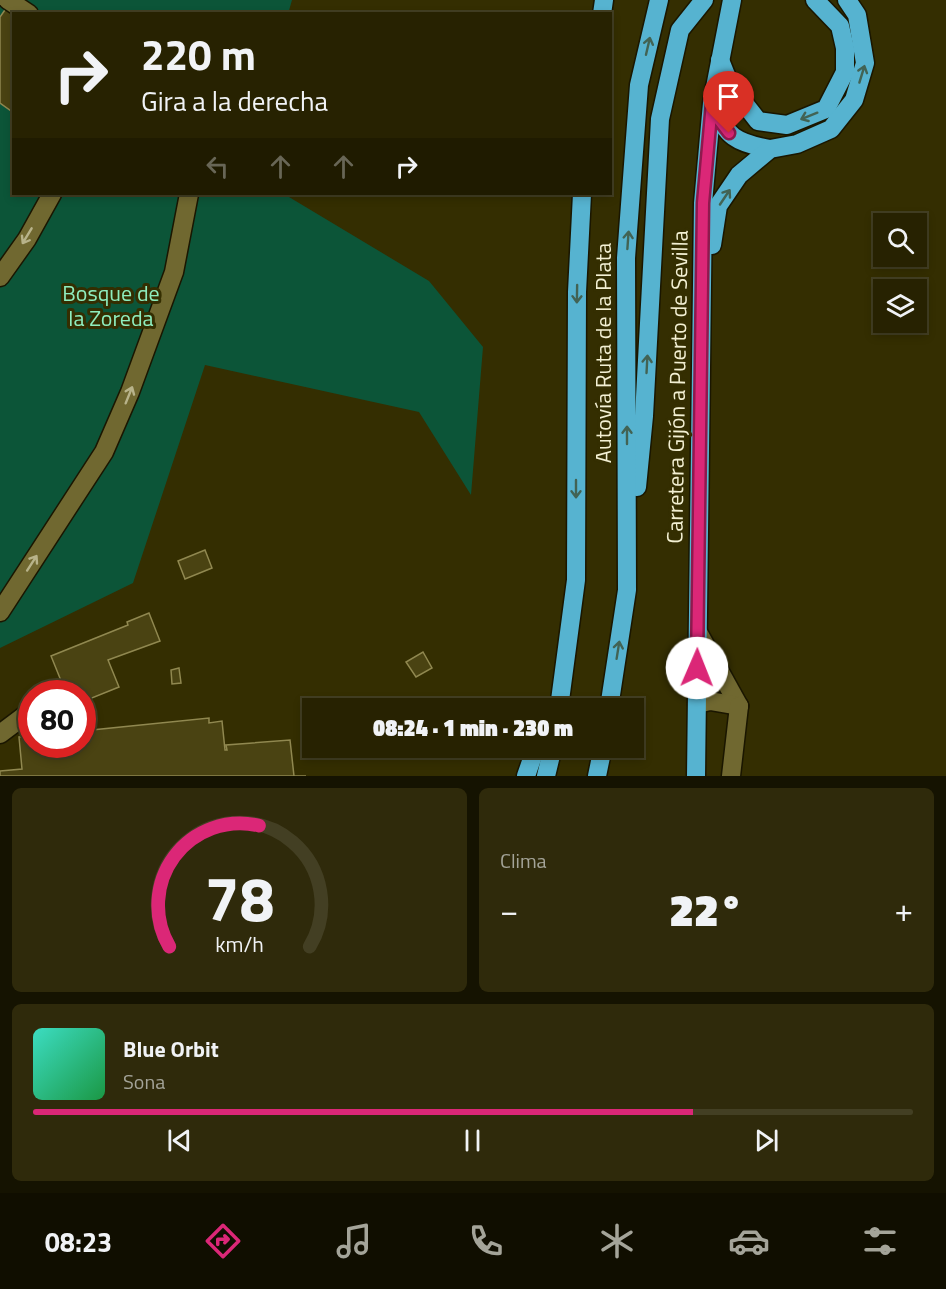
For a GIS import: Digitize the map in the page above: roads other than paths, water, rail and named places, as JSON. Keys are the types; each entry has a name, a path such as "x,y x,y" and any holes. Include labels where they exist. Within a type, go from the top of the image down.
{"highway":[{"name":"Autovía Ruta de la Plata","path":"611,698 627,590 626,258 639,85 658,0"},
{"path":"627,590 644,416 660,119 680,30 704,0"},
{"name":"Carretera Gijón a Puerto de Sevilla","path":"696,776 703,203 712,103 732,0"},
{"path":"707,158 729,133 758,121 787,125 826,110 845,72 845,48 840,26 816,0"},
{"path":"712,103 719,120 729,133 746,144 770,149 797,144 831,129 854,100 865,63 857,15 847,0"},
{"path":"720,60 730,85 758,121"},
{"path":"703,315 718,206 739,175 770,149"},
{"name":"Autovía Ruta de la Plata","path":"560,698 576,580 577,292 582,195"},
{"path":"548,698 576,580"},
{"path":"526,776 532,758"},
{"path":"546,776 550,758"},
{"path":"597,776 601,758"}],"street":[{"path":"8,0 25,12"},
{"path":"0,277 27,238 51,195"},
{"path":"0,612 104,452 130,392 174,272 189,195"},
{"path":"698,632 739,706 731,776"},
{"path":"697,704 710,701 739,706"},
{"path":"0,734 18,720"}],"park label":[{"name":"Bosque de la Zoreda","path":"111,306"}]}
